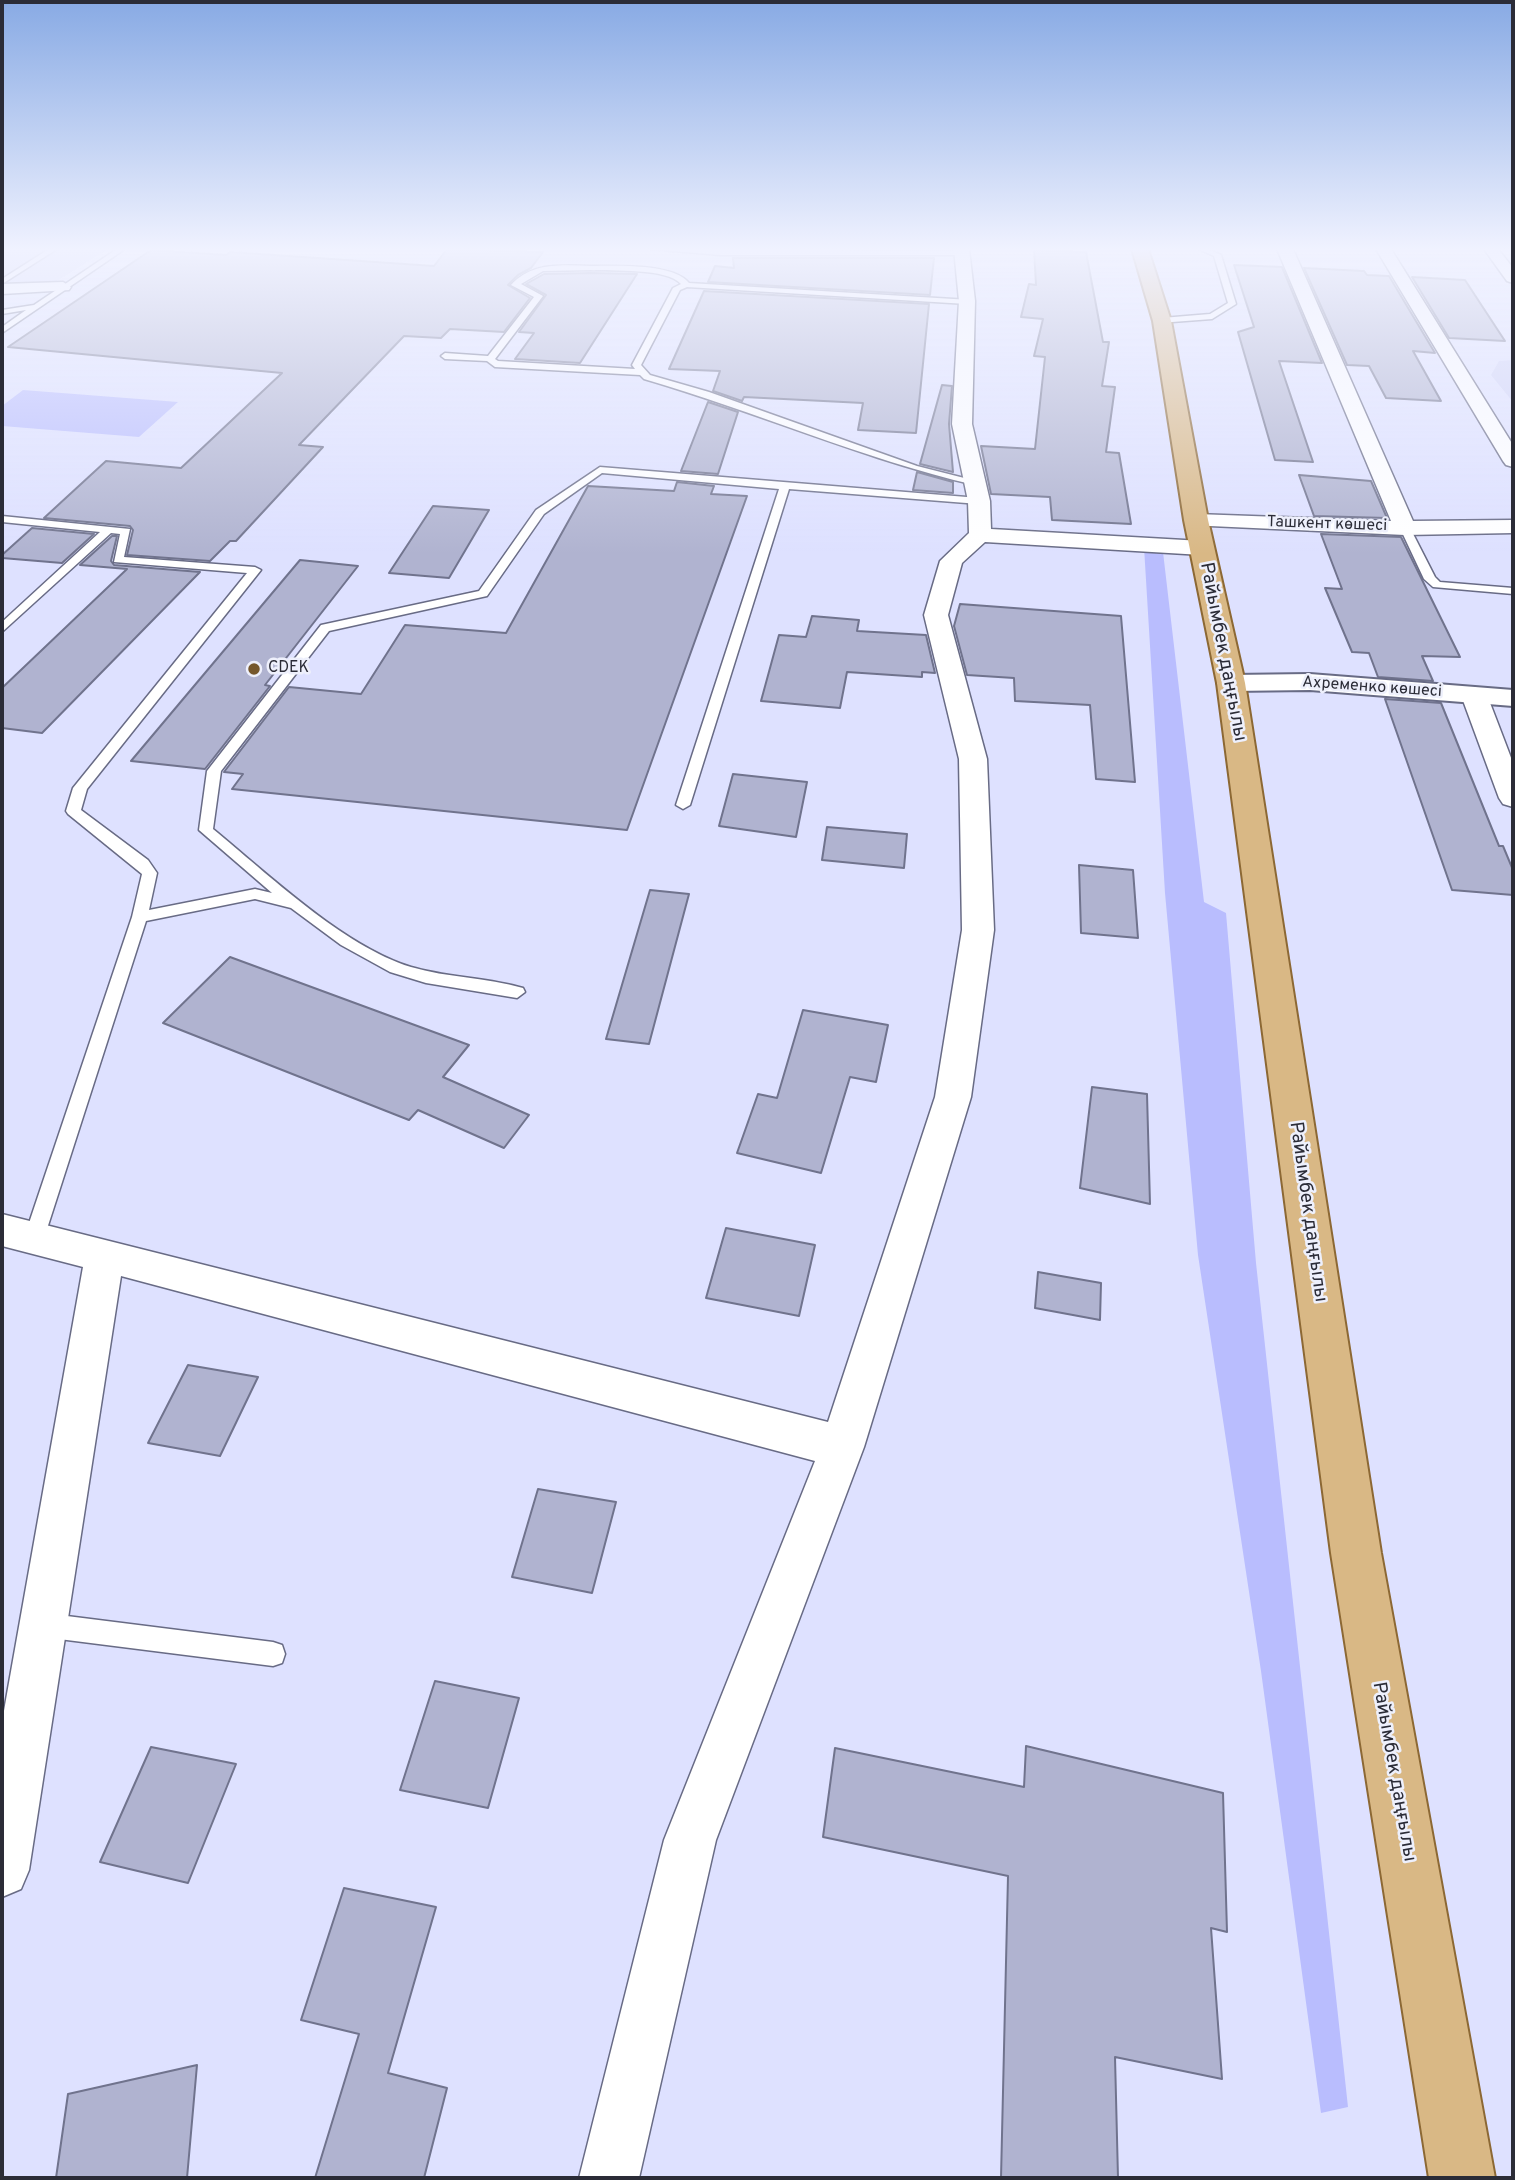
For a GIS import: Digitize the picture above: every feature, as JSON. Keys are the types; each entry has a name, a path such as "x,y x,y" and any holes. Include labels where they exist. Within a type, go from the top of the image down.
{"main road":[{"name":"Райымбек даңғылы","path":"1167,351 1196,520 1231,684 1356,1553 1462,2178"}],"street":[{"path":"609,2178 690,1840 842,1447 953,1097 978,930 973,759 936,615 951,561 978,506 962,424 965,351"},
{"name":"Ташкент көшесі","path":"1196,520 1405,528 1329,351"},
{"path":"1446,351 1513,461"},
{"path":"978,506 1202,548"},
{"path":"1405,528 1513,527"},
{"name":"Ахременко көшесі","path":"1231,684 1310,682 1513,698"},
{"path":"1474,695 1513,798"},
{"path":"18,1234 842,1447"},
{"path":"2,1870 17,1690 43,1625 105,1255"}],"lane":[{"path":"490,359 496,351"},
{"path":"644,351 636,365 647,377 706,394 914,468 978,506"},
{"path":"445,356 490,359 495,364 528,367 642,372"},
{"path":"517,992 455,983 397,968 355,944 299,905 206,830 215,771 325,628 483,594 540,512 600,470 978,506"},
{"path":"683,805 785,486"},
{"path":"2,519 126,531 118,560 255,570 80,788 73,811 143,864 150,873 140,917 18,1234"},
{"path":"1405,528 1430,579 1437,585 1513,591"},
{"path":"2,628 109,529"},
{"path":"140,917 255,894 299,905"},
{"path":"43,1625 273,1654"}],"shaded area":[{"path":"1513,360 1513,402 1491,375 1499,361"},
{"path":"23,390 178,402 139,437 2,426 2,406"},
{"path":"1144,547 1163,552 1204,902 1226,913 1256,1263 1348,2107 1321,2113 1261,1671 1198,1255 1165,893"}],"building":[{"path":"47,351 390,351 299,445 323,447 236,541 230,541 210,561 127,555 133,530 130,526 44,518 106,461 181,468 282,373"},
{"path":"521,351 588,351 580,363 515,359"},
{"path":"677,351 924,351 916,433 858,430 863,403 744,397 742,401 713,391 720,371 669,369"},
{"path":"1035,351 1108,351 1102,386 1115,387 1106,452 1119,453 1131,524 1052,520 1050,497 991,494 981,446 1035,449 1045,357 1034,356"},
{"path":"1243,351 1317,351 1322,363 1279,361 1313,462 1275,460"},
{"path":"1341,351 1434,351 1435,353 1413,351 1441,401 1386,398 1369,366 1347,365"},
{"path":"942,385 952,386 949,424 953,472 920,464"},
{"path":"708,402 738,412 718,474 681,471"},
{"path":"917,472 953,482 953,493 913,490"},
{"path":"1299,475 1371,481 1387,518 1314,516"},
{"path":"677,482 714,486 711,494 747,496 627,830 232,789 243,774 224,772 289,687 361,694 405,625 506,633 588,486 674,491"},
{"path":"433,506 489,510 449,578 389,573"},
{"path":"32,528 94,534 62,563 2,558 2,555"},
{"path":"1321,534 1401,537 1460,657 1422,656 1433,681 1378,677 1369,653 1352,652 1325,588 1342,589"},
{"path":"112,536 117,536 111,561 114,565 200,572 42,733 2,728 2,688 127,569 80,565"},
{"path":"300,560 358,566 265,685 270,686 205,769 131,761"},
{"path":"960,604 1121,616 1135,782 1096,779 1090,705 1015,701 1014,678 967,675 954,626"},
{"path":"812,616 859,620 857,631 926,635 935,673 922,672 922,677 847,672 840,708 761,701 779,635 806,637"},
{"path":"1385,699 1441,703 1499,846 1503,846 1513,870 1513,895 1452,890"},
{"path":"733,774 807,782 796,837 719,826"},
{"path":"827,827 907,834 904,868 822,860"},
{"path":"1079,865 1133,870 1138,938 1081,933"},
{"path":"650,890 689,894 649,1044 606,1039"},
{"path":"230,957 469,1045 443,1077 529,1115 504,1148 418,1110 409,1120 163,1023"},
{"path":"803,1010 888,1025 876,1082 850,1077 821,1173 737,1153 758,1094 777,1098"},
{"path":"1092,1087 1147,1094 1150,1204 1080,1188"},
{"path":"726,1228 815,1245 799,1316 706,1298"},
{"path":"1038,1272 1101,1283 1100,1320 1035,1308"},
{"path":"188,1365 258,1377 220,1456 148,1443"},
{"path":"538,1489 616,1502 592,1593 512,1577"},
{"path":"435,1681 519,1698 488,1808 400,1790"},
{"path":"1026,1746 1223,1793 1227,1932 1211,1928 1222,2079 1115,2057 1118,2178 1001,2178 1008,1876 823,1837 835,1748 1024,1787"},
{"path":"151,1747 236,1764 188,1883 100,1862"},
{"path":"344,1888 436,1907 388,2073 447,2088 424,2178 315,2178 359,2034 301,2020"},
{"path":"197,2065 187,2178 56,2178 68,2094"}],"place":[{"name":"CDEK","path":"254,669"}]}
